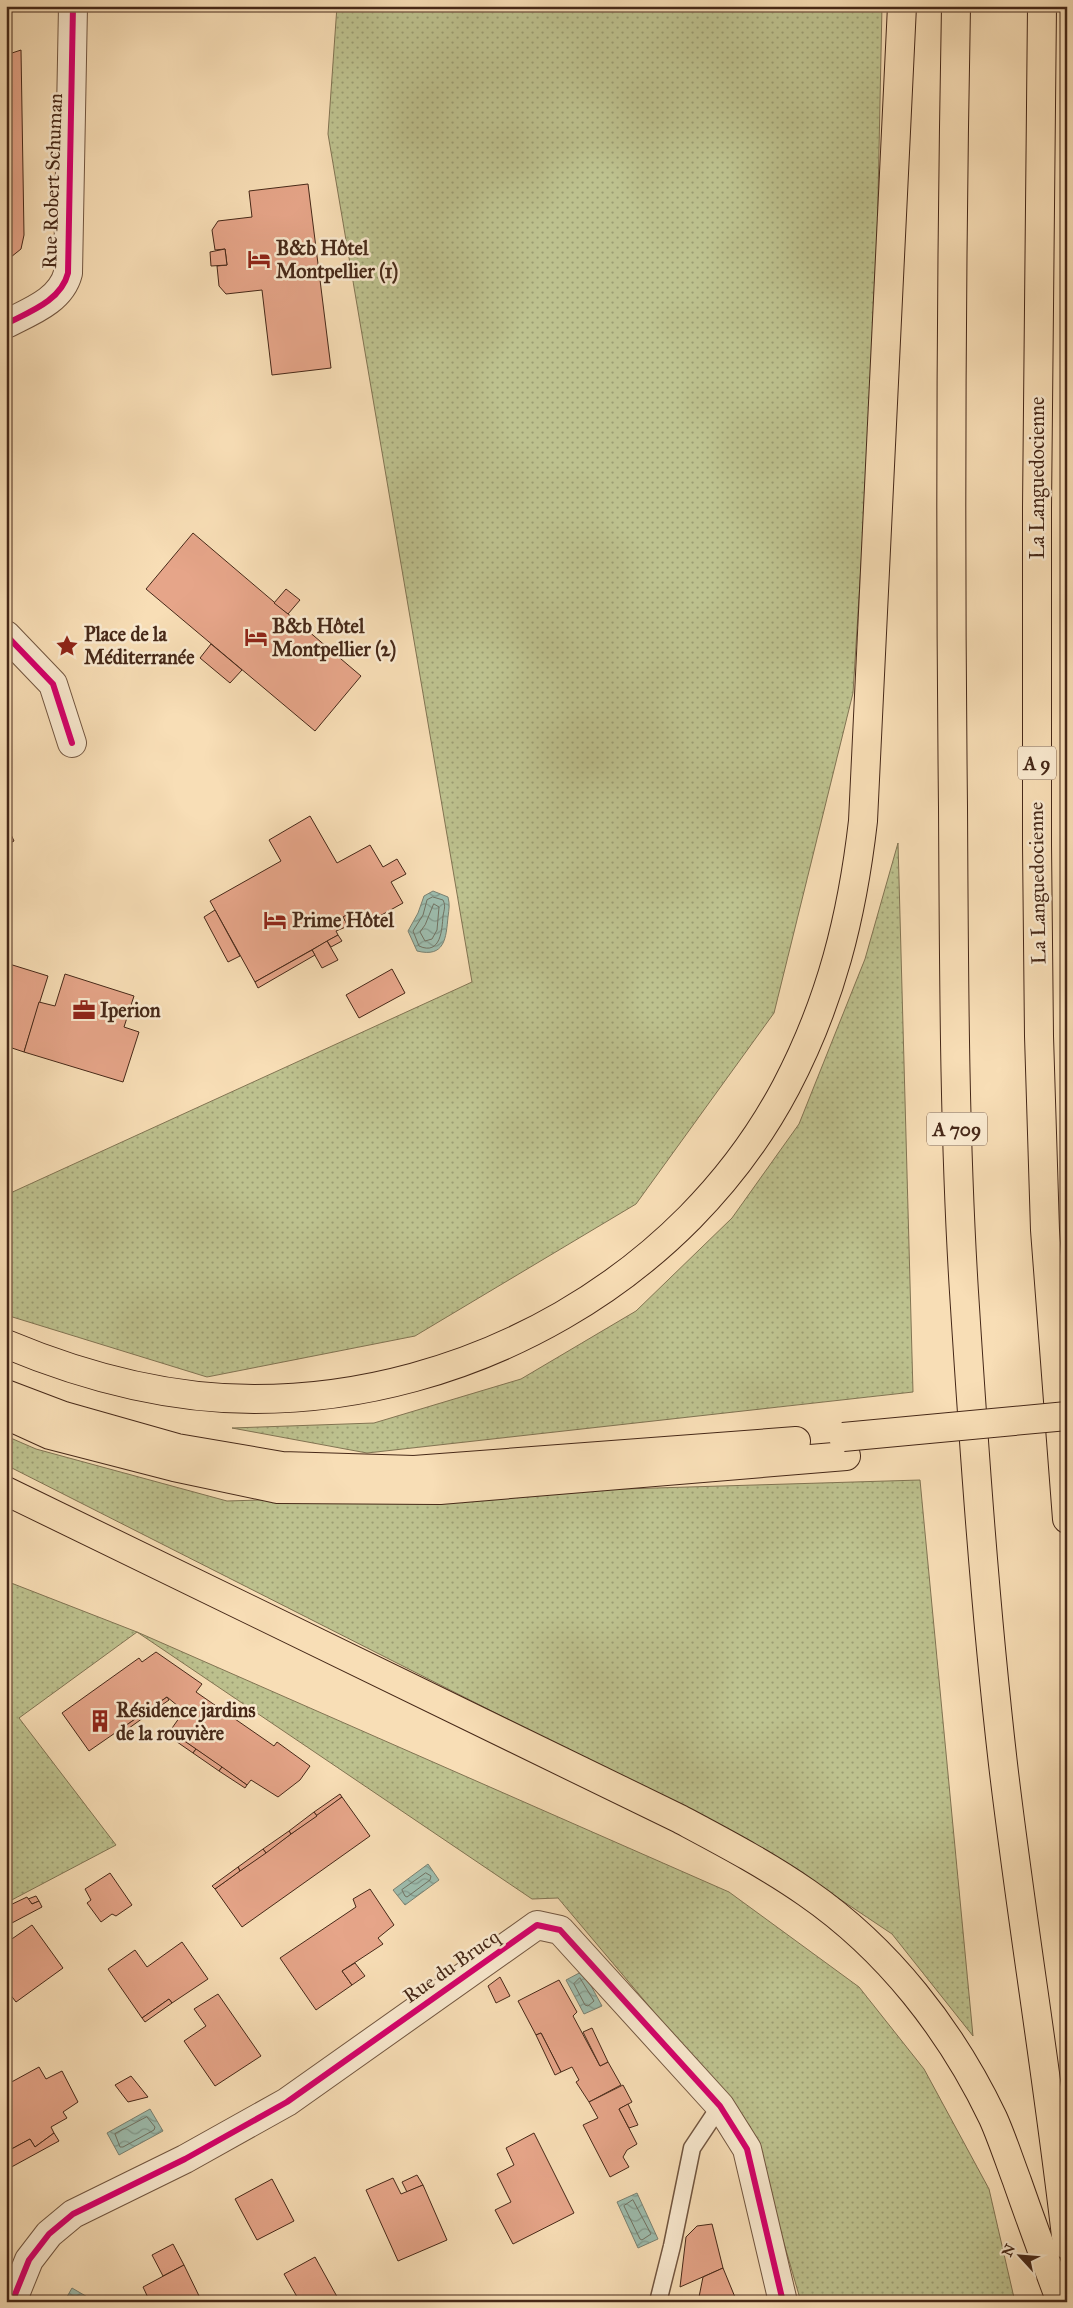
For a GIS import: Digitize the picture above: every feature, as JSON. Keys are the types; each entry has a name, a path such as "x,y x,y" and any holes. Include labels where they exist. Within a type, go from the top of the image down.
{"main road":[{"path":"6,1344 102,1379 136,1387 218,1398 253,1399 323,1396 405,1380 469,1360 505,1346 566,1314 598,1294 634,1267 665,1240 720,1183 745,1152 784,1090 820,1013 844,941 858,864 863,821 902,6"},
{"name":"A 709","path":"956,6 951,449 952,746 955,1078 964,1284 987,1608 1003,1764 1056,2147 1067,2245"},
{"name":"La Languedocienne","path":"1042,6 1037,508 1039,1036 1045,1230 1067,1519"},
{"path":"6,1394 64,1416 177,1448 282,1466 414,1470 1067,1434"},
{"path":"6,1415 50,1435 174,1467 278,1489 440,1490 844,1447 1067,1416"},
{"path":"6,1491 680,1819 770,1869 821,1904 870,1944 897,1973 923,2004 973,2078 994,2120 1061,2302"}],"street":[{"name":"Rue Robert Schuman","path":"6,324 46,303 65,283 68,273 73,6"},
{"path":"6,635 53,684 72,743"},
{"name":"Rue du Brucq","path":"12,2302 29,2260 49,2234 73,2214 185,2159 287,2102 537,1925 560,1930 720,2106 747,2149 783,2302"}],"lane":[{"path":"658,2302 672,2246 692,2148 720,2106"}],"green space":[{"path":"337,6 882,6 875,342 853,693 774,1013 636,1204 415,1336 207,1377 6,1315 6,1195 472,982 328,134"},
{"path":"898,843 913,1392 367,1453 232,1428 374,1423 521,1379 636,1311 732,1218 799,1124 865,959"},
{"path":"6,1436 36,1449 227,1501 920,1480 973,2036 892,1934 768,1851 6,1465"},
{"path":"6,1581 137,1632 19,1718 116,1845 6,1903"},
{"path":"137,1632 729,1892 859,1987 924,2069 989,2189 1015,2302 801,2302 750,2126 558,1898 532,1899"}],"water":[{"path":"433,891 448,897 449,909 445,939 439,949 433,952 417,951 408,931 418,913 424,896"},
{"path":"428,1864 439,1880 405,1905 393,1890"},
{"path":"583,1971 602,2006 584,2014 566,1980"},
{"path":"150,2109 163,2131 119,2155 107,2133"},
{"path":"637,2193 658,2239 638,2248 617,2202"},
{"path":"72,2288 96,2302 64,2302"}],"building":[{"path":"21,50 24,235 21,249 6,261 6,55"},
{"path":"308,184 331,368 272,375 262,290 226,294 219,286 217,266 227,265 225,249 215,250 212,230 218,221 252,217 249,191"},
{"path":"225,249 227,265 211,266 210,252"},
{"path":"193,533 361,676 315,731 146,589"},
{"path":"286,589 300,600 288,614 274,603"},
{"path":"211,644 242,670 230,683 200,658"},
{"path":"310,816 337,863 370,845 383,867 397,859 406,874 391,882 403,903 360,927 352,912 343,917 348,926 336,931 338,935 255,982 210,901 281,861 269,840"},
{"path":"6,824 14,841 6,845"},
{"path":"215,910 240,956 228,962 204,917"},
{"path":"352,912 356,921 348,926 343,917"},
{"path":"338,935 342,941 331,947 327,941"},
{"path":"327,941 338,960 322,968 312,950"},
{"path":"312,950 315,955 258,988 255,982"},
{"path":"6,963 48,976 24,1052 6,1046"},
{"path":"392,969 405,993 359,1018 346,995"},
{"path":"65,974 134,996 124,1027 139,1032 123,1082 24,1052 39,1002 55,1006"},
{"name":"Résidence jardins de la rouvière","path":"156,1652 202,1684 196,1692 274,1746 277,1742 310,1766 300,1780 278,1797 251,1780 247,1785 170,1731 184,1711 167,1697 89,1751 62,1713 139,1658 142,1662"},
{"path":"167,1697 169,1700 143,1718 141,1715"},
{"path":"141,1715 143,1718 118,1736 115,1733"},
{"path":"170,1731 196,1749 193,1753 167,1735"},
{"path":"196,1749 222,1767 219,1771 193,1753"},
{"path":"222,1767 247,1785 245,1788 219,1771"},
{"path":"340,1794 342,1797 317,1816 314,1812"},
{"path":"342,1797 370,1836 242,1927 215,1889"},
{"path":"314,1812 317,1816 291,1834 289,1831"},
{"path":"289,1831 291,1834 266,1853 263,1849"},
{"path":"263,1849 266,1853 240,1871 238,1867"},
{"path":"238,1867 240,1871 215,1889 212,1886"},
{"path":"110,1873 132,1905 116,1916 112,1914 101,1922 87,1903 91,1900 85,1889"},
{"path":"370,1889 394,1925 378,1938 383,1944 342,1971 352,1985 316,2010 280,1958 356,1907 353,1899"},
{"path":"36,1896 39,1901 32,1904 28,1899"},
{"path":"27,1897 32,1904 39,1901 42,1907 10,1924 6,1918 6,1907"},
{"path":"32,1925 63,1968 16,2002 6,1989 6,1943"},
{"path":"182,1942 208,1979 172,2003 169,1999 142,2018 108,1969 135,1950 147,1967"},
{"path":"355,1963 365,1976 352,1985 342,1971"},
{"path":"500,1977 510,1996 496,2003 488,1986"},
{"path":"559,1980 577,2012 573,2016 600,2066 608,2062 621,2085 589,2102 576,2082 579,2080 572,2067 561,2072 541,2033 536,2035 518,2001"},
{"path":"218,1994 261,2056 215,2086 184,2041 206,2026 194,2009"},
{"path":"169,1999 172,2003 145,2022 142,2018"},
{"path":"592,2028 608,2062 600,2066 583,2032"},
{"path":"541,2033 561,2072 555,2075 536,2035"},
{"path":"39,2067 46,2079 62,2071 78,2102 63,2112 67,2118 51,2127 54,2133 35,2147 30,2139 6,2152 6,2085"},
{"path":"131,2076 148,2097 128,2102 115,2085"},
{"path":"623,2085 632,2102 619,2109 637,2144 627,2150 623,2157 629,2167 610,2177 583,2125 598,2118 589,2102"},
{"path":"628,2104 638,2125 629,2128 619,2109"},
{"path":"54,2133 59,2141 6,2170 6,2152 30,2139 35,2147"},
{"path":"534,2133 574,2213 513,2244 495,2210 511,2202 497,2174 514,2165 506,2148"},
{"path":"417,2175 423,2185 407,2192 402,2182"},
{"path":"393,2178 401,2194 423,2185 447,2240 398,2261 366,2190"},
{"path":"272,2179 294,2221 257,2240 235,2199"},
{"path":"712,2224 723,2268 680,2287 686,2237 697,2226"},
{"path":"173,2244 184,2265 163,2276 152,2255"},
{"path":"315,2257 340,2302 300,2302 284,2274"},
{"path":"184,2265 202,2302 150,2302 143,2287"},
{"path":"723,2268 737,2302 698,2302 703,2277"}],"cycle path":[{"path":"6,324 34,310 51,298 59,291 68,273 73,6"},
{"path":"6,635 53,684 72,743"},
{"path":"12,2302 29,2260 49,2234 73,2214 185,2159 287,2102 537,1925 560,1930 720,2106 747,2149 783,2302"}],"place":[{"name":"B&b Hôtel Montpellier (1)","path":"259,259"},
{"name":"B&b Hôtel Montpellier (2)","path":"256,637"},
{"name":"Place de la Méditerranée","path":"67,646"},
{"name":"Prime Hôtel","path":"275,920"},
{"name":"Iperion","path":"84,1010"},
{"name":"Résidence jardins de la rouvière","path":"100,1721"}]}
